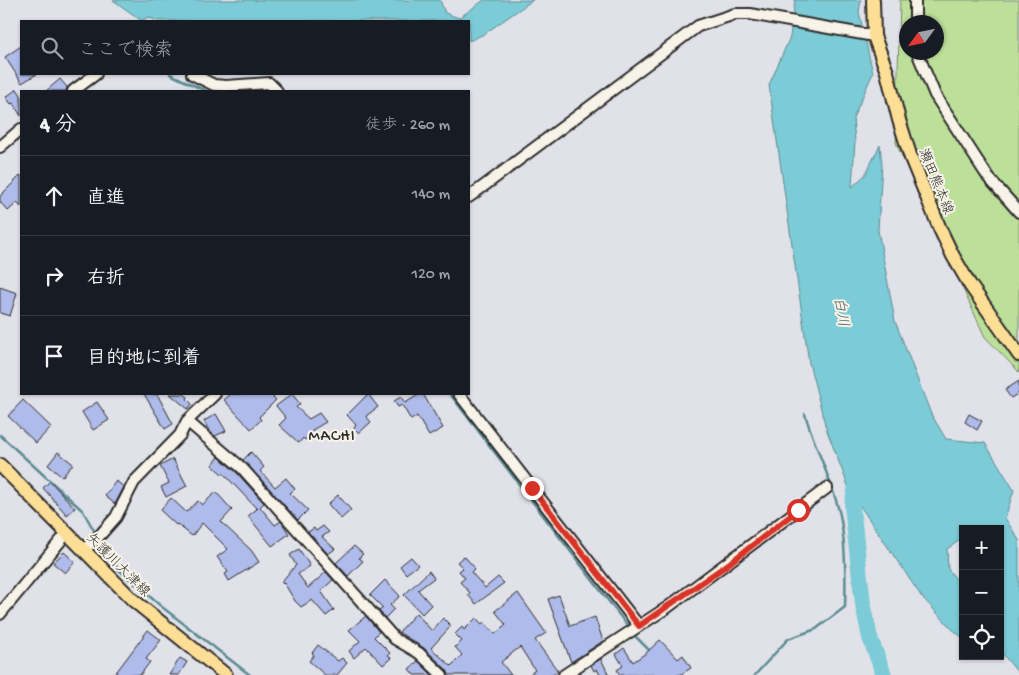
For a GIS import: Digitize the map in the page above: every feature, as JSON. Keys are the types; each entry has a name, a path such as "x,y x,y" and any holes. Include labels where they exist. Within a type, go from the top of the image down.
{"main road":[{"name":"瀬田熊本線","path":"873,0 870,35 887,72 911,158 940,229 970,285 1019,355"},
{"name":"矢護川大津線","path":"0,465 66,533 88,546 133,600 226,675"}],"street":[{"path":"915,0 915,15"},
{"path":"470,196 698,26 735,14 750,14 870,35"},
{"path":"920,60 935,95 988,177 1019,212"},
{"path":"74,90 95,75"},
{"path":"194,75 214,84 226,86 269,83 276,90"},
{"path":"0,148 20,130"},
{"path":"88,546 116,517 134,482 180,435 187,421 213,395"},
{"path":"460,395 639,626"},
{"path":"187,421 242,468 395,639 419,653 442,675"},
{"path":"564,675 727,565 827,488"},
{"path":"0,614 66,533"}],"green space":[{"path":"900,0 1019,0 1019,372 985,337 896,143 899,36 899,60 944,60 944,15 900,15"}],"water":[{"path":"113,0 440,0 445,13 459,18 484,0 533,0 484,34 470,41 470,20 155,20 148,17 141,20"},
{"name":"白川","path":"795,0 861,0 859,12 873,73 853,118 855,142 852,187 865,175 880,145 882,164 878,230 895,321 931,414 946,439 985,443 1014,490 1005,518 1019,540 1019,674 1004,656 1004,525 959,525 959,540 947,549 948,569 956,579 959,579 959,635 921,596 850,491 826,428 809,363 769,85 790,37"}],"building":[{"path":"20,47 20,75 35,75 22,83 5,57"},
{"path":"60,79 67,87 66,90 47,90"},
{"path":"17,89 20,94 20,114 13,103 11,104 6,97"},
{"path":"20,176 20,206 17,203 8,211 0,202 0,196"},
{"path":"0,287 17,293 10,316 0,313"},
{"path":"1019,381 1019,393 1011,398 1005,390"},
{"path":"145,395 158,395 173,424 165,429"},
{"path":"171,395 185,395 188,397 187,399 192,404 188,409"},
{"path":"230,395 271,395 276,400 259,417 261,420 251,429 224,400"},
{"path":"293,395 300,404 296,407 309,419 319,413 326,422 314,429 305,440 303,438 299,443 279,425 286,418 276,406"},
{"path":"367,395 378,407 366,416 371,422 359,433 354,428 356,425 347,415"},
{"path":"418,395 424,395 443,428 429,436 417,416 411,420 402,405 398,407 394,401 401,397 405,403"},
{"path":"23,400 51,427 36,443 8,416"},
{"path":"97,402 109,420 93,430 82,412"},
{"path":"216,414 226,431 215,436 209,431 204,421"},
{"path":"969,414 982,421 977,430 965,422"},
{"path":"58,452 73,464 62,477 48,465"},
{"path":"251,452 264,467 260,471 275,487 286,478 295,489 290,493 308,510 298,520 243,460"},
{"path":"219,457 237,473 264,503 260,507 275,525 281,521 289,534 272,546 248,516 257,509 223,473 212,465"},
{"path":"173,459 187,486 166,497 161,487 169,483 160,466"},
{"path":"50,481 75,508 67,515 43,488"},
{"path":"116,481 124,487 115,504 105,496"},
{"path":"216,492 232,510 221,522 251,550 259,562 229,581 225,574 228,572 217,557 228,549 202,523 192,536 176,525 160,510 171,498 186,512 198,501 202,505"},
{"path":"338,495 351,510 341,519 328,504"},
{"path":"323,526 329,532 322,537 335,549 328,554 308,532 314,528 316,531"},
{"path":"354,546 363,554 359,558 363,561 348,576 336,563"},
{"path":"299,549 310,566 298,574 308,588 326,572 333,580 321,591 334,610 326,616 312,600 301,607 284,583 281,582 296,565 290,555"},
{"path":"64,552 75,562 65,573 53,563"},
{"path":"464,556 475,568 471,572 485,588 498,577 504,583 476,604 468,595 470,593 460,582 465,578 459,571 463,568 457,562"},
{"path":"411,557 418,565 406,574 400,566"},
{"path":"429,571 434,578 418,590 431,605 422,614 404,595"},
{"path":"385,580 400,596 390,605 394,609 385,618 379,611 383,608 370,595"},
{"path":"518,593 546,633 535,640 558,671 553,675 529,675 535,670 520,647 501,662 511,675 449,675 447,670 424,648 399,632 416,613 432,631 443,618 451,626 431,648 451,666 462,655 455,647 462,641 455,634 462,627 464,630 476,618 482,624 484,622 495,634 506,625 495,611"},
{"path":"559,595 570,626 595,617 603,641 571,662 548,599"},
{"path":"366,616 379,632 374,637 390,653 388,655 391,658 383,665 366,647 354,658 349,651 360,641 349,630"},
{"path":"148,630 161,640 146,659 150,662 140,675 114,675"},
{"path":"660,640 678,659 683,655 691,668 680,675 620,675 617,670 623,666 616,654 624,648 633,662"},
{"path":"318,645 338,661 342,658 347,663 337,675 325,675 309,661"},
{"path":"180,658 187,662 179,675 169,675"},
{"path":"601,659 609,675 600,675 597,669 594,671 591,665"},
{"path":"418,661 432,675 414,675 409,669"}],"waterway":[{"path":"172,75 204,90"},
{"path":"451,395 630,629"},
{"path":"755,675 788,639 816,629 845,607 845,561 840,515 833,489 805,414"},
{"path":"0,435 83,511 96,534"},
{"path":"858,476 852,506 863,604 870,638 884,675"},
{"path":"99,541 118,569 162,607 250,675"},
{"path":"636,637 651,652"}],"district":[{"name":"MACHI","path":"332,434"}],"route":[{"path":"532,488 639,626 727,565 798,510"}]}
